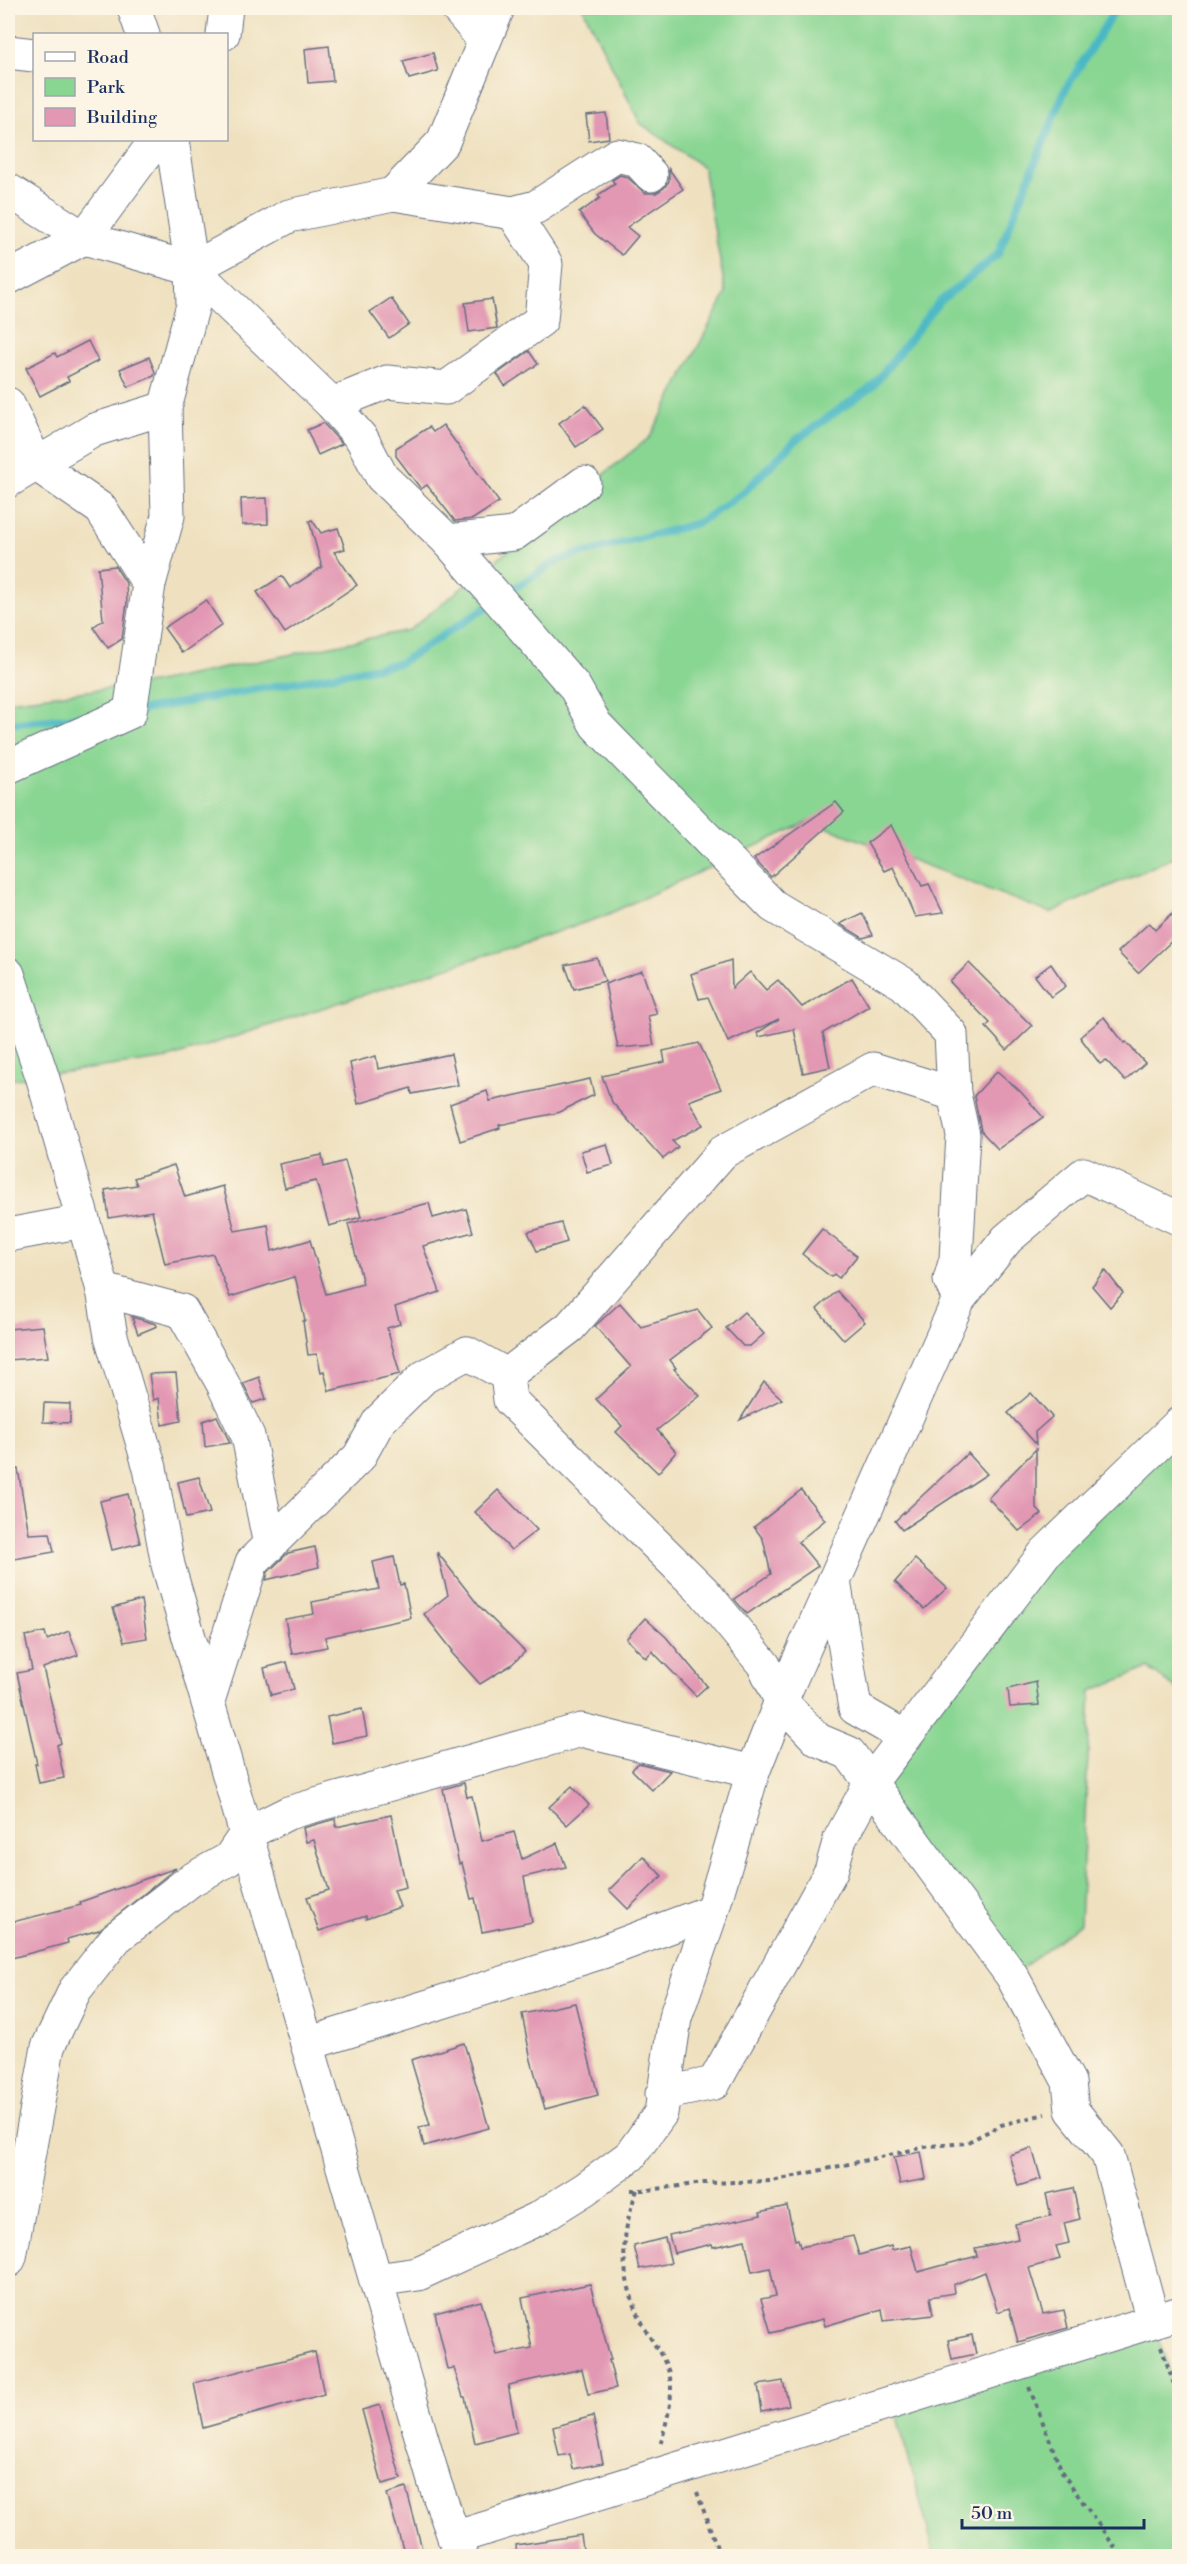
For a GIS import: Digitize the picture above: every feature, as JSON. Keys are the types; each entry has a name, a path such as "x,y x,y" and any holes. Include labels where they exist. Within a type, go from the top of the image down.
{"street":[{"path":"134,8 143,33"},
{"path":"223,33 226,8"},
{"path":"457,8 484,40"},
{"path":"393,194 443,142 498,8"},
{"path":"8,52 33,55"},
{"path":"8,278 84,238 155,141"},
{"path":"8,767 130,712 149,584 168,516 165,408 193,305 192,269 172,141"},
{"path":"192,269 289,216 393,194 513,213 536,207 617,155 637,159 651,175"},
{"path":"8,190 84,238 192,269 332,404 362,439 382,477 448,541 574,686 596,725 773,906 904,984 951,1034 954,1094 963,1136 956,1259 950,1280 959,1299"},
{"path":"332,404 387,382 446,388 541,320 546,264 513,213"},
{"path":"8,404 37,465 101,509 149,584"},
{"path":"8,481 94,430 165,408"},
{"path":"448,541 514,534 584,483"},
{"path":"8,974 43,1079 103,1290 111,1336 150,1468 168,1565 435,2484 457,2547 651,2477 1166,2317 1108,2155 1072,2110 1069,2082 1012,1976 849,1753 818,1740 781,1701 764,1665 704,1592 510,1400 507,1375"},
{"path":"507,1375 570,1327 723,1152 873,1069 954,1094"},
{"path":"376,2280 418,2274 537,2219 585,2189 630,2156 661,2113 675,2018 712,1911 753,1772 781,1701 959,1299 1007,1239 1084,1174 1179,1219"},
{"path":"8,1234 83,1221"},
{"path":"103,1290 182,1311 223,1384 248,1436 270,1545"},
{"path":"208,1701 252,1562 359,1457 379,1421 424,1377 466,1353 507,1375"},
{"path":"662,2094 714,2083 831,1871 840,1839 871,1782 1045,1553 1179,1423"},
{"path":"834,1581 855,1708 905,1737"},
{"path":"8,2261 48,2047 75,1990 116,1938 192,1880 229,1858 246,1834 288,1814 581,1730 753,1772"},
{"path":"307,2044 602,1952 712,1911"}],"path":[{"path":"585,2189 637,2190 704,2183 772,2181 910,2150 966,2144 1010,2122 1028,2116 1072,2110"},
{"path":"637,2190 627,2217 623,2257 631,2302 663,2357 670,2385 671,2404 651,2477"},
{"path":"1166,2317 1179,2402"},
{"path":"1020,2362 1063,2474 1121,2556"},
{"path":"689,2465 720,2556"}],"green space":[{"path":"583,8 1179,8 1179,855 1050,913 810,821 602,917 169,1058 8,1080 8,701 152,683 409,630 650,437 726,294 703,167 640,123"},
{"path":"1179,1423 1179,1691 1148,1668 1091,1691 1080,1923 1012,1976 871,1782 1045,1553"},
{"path":"1153,2321 1179,2402 1179,2556 935,2556 893,2402"}],"building":[{"path":"329,46 333,81 308,83 305,49"},
{"path":"433,53 438,71 409,79 403,61"},
{"path":"606,113 609,138 589,141 586,115"},
{"path":"669,169 683,189 627,227 638,236 622,255 595,234 579,213 600,198 598,195 615,184 612,180 620,175 627,177 645,193 656,193 669,181"},
{"path":"391,298 409,324 389,338 370,312"},
{"path":"492,299 497,328 469,332 465,303"},
{"path":"88,341 98,361 67,377 69,381 40,396 26,368 55,353 57,357"},
{"path":"529,351 538,364 505,386 497,374"},
{"path":"149,357 155,372 154,376 128,387 120,369"},
{"path":"585,405 603,429 576,447 559,423"},
{"path":"323,423 342,444 318,455 307,430"},
{"path":"443,425 499,502 473,519 455,521 427,485 421,489 396,456 396,448 429,427 433,432"},
{"path":"267,498 268,524 242,525 241,499"},
{"path":"312,520 321,533 338,528 345,549 334,552 357,585 285,633 257,592 282,576 290,588 322,567 309,521"},
{"path":"115,566 126,583 127,602 122,639 108,648 93,627 103,620 98,568"},
{"path":"206,600 222,625 182,653 164,628"},
{"path":"836,802 844,812 771,877 754,859"},
{"path":"891,825 922,886 929,884 943,913 915,917 893,867 884,871 867,843"},
{"path":"1179,907 1179,934 1138,973 1118,952 1149,923 1155,930"},
{"path":"862,913 873,935 863,938 840,924"},
{"path":"597,958 605,981 574,989 565,965"},
{"path":"731,960 732,988 750,972 766,990 778,980 802,1007 852,978 869,1006 823,1033 830,1067 803,1073 794,1029 759,1037 757,1033 779,1019 728,1042 708,997 699,999 691,974"},
{"path":"969,963 1032,1026 1007,1050 986,1027 990,1023 950,982"},
{"path":"1051,964 1066,986 1051,997 1035,976"},
{"path":"642,971 657,1014 648,1016 654,1045 618,1048 605,984"},
{"path":"1104,1017 1124,1043 1126,1042 1145,1063 1125,1081 1106,1060 1100,1064 1080,1037"},
{"path":"699,1043 721,1089 689,1101 703,1125 672,1141 678,1147 663,1159 612,1102 602,1076 665,1062 663,1051"},
{"path":"451,1054 458,1085 412,1094 411,1088 358,1104 350,1063 376,1056 378,1069"},
{"path":"997,1071 1020,1091 1043,1117 998,1149 981,1131 974,1096"},
{"path":"590,1079 594,1095 557,1113 499,1125 500,1128 460,1141 450,1104 487,1091 490,1101"},
{"path":"607,1144 613,1165 587,1172 581,1151"},
{"path":"322,1155 324,1167 345,1161 361,1217 329,1226 316,1181 285,1188 279,1164"},
{"path":"174,1165 185,1197 223,1186 235,1231 268,1225 272,1251 310,1240 326,1294 363,1284 348,1224 429,1203 433,1218 466,1209 473,1232 423,1246 440,1292 395,1307 400,1324 387,1328 400,1374 329,1391 317,1354 308,1355 303,1321 305,1321 296,1280 293,1277 230,1297 213,1254 165,1264 152,1211 109,1218 105,1190 137,1185 134,1178"},
{"path":"561,1223 567,1242 537,1251 528,1232"},
{"path":"822,1229 857,1256 839,1278 834,1274 831,1277 802,1254"},
{"path":"1105,1270 1123,1293 1110,1307 1092,1286"},
{"path":"837,1291 865,1322 844,1340 817,1309"},
{"path":"620,1303 641,1327 698,1310 712,1328 670,1360 676,1368 674,1369 700,1396 657,1430 676,1452 658,1473 616,1432 622,1426 596,1399 631,1367 595,1326"},
{"path":"744,1312 764,1334 750,1346 743,1346 726,1328"},
{"path":"132,1317 156,1324 157,1326 138,1334"},
{"path":"43,1326 48,1357 8,1360 8,1329"},
{"path":"176,1373 181,1421 162,1425 159,1398 153,1400 149,1374"},
{"path":"259,1377 266,1399 253,1403 243,1383"},
{"path":"764,1382 782,1399 740,1420"},
{"path":"1031,1393 1052,1417 1035,1432 1036,1444 1008,1413"},
{"path":"44,1403 70,1404 70,1423 43,1422"},
{"path":"217,1416 230,1443 205,1447 203,1421"},
{"path":"1036,1449 1036,1508 1042,1514 1019,1531 988,1498"},
{"path":"968,1453 987,1474 902,1530 895,1521"},
{"path":"18,1469 29,1534 50,1533 54,1552 8,1560 8,1470"},
{"path":"199,1477 210,1513 186,1518 178,1482"},
{"path":"498,1490 537,1530 511,1550 475,1512"},
{"path":"801,1490 825,1520 798,1542 818,1566 747,1614 734,1599 771,1574 763,1539 754,1527"},
{"path":"128,1494 140,1543 112,1550 100,1501"},
{"path":"315,1547 319,1567 266,1580 268,1572 288,1553"},
{"path":"437,1552 479,1606 525,1652 511,1665 480,1684 451,1652 453,1651 424,1614 448,1595"},
{"path":"394,1557 400,1585 404,1584 411,1618 325,1637 327,1647 292,1654 285,1619 314,1614 312,1602 379,1589 373,1562"},
{"path":"915,1559 947,1588 924,1609 895,1582"},
{"path":"141,1600 147,1638 124,1642 113,1608"},
{"path":"645,1618 666,1637 707,1686 696,1696 652,1651 646,1658 626,1639"},
{"path":"69,1631 78,1655 43,1668 61,1743 57,1745 64,1778 39,1783 17,1673 32,1670 25,1636 45,1632 47,1640"},
{"path":"287,1662 294,1689 271,1695 264,1668"},
{"path":"1036,1682 1039,1705 1010,1707 1008,1689"},
{"path":"362,1709 367,1736 332,1743 327,1717"},
{"path":"638,1763 670,1771 652,1790 632,1770"},
{"path":"464,1783 467,1797 472,1796 482,1841 514,1832 522,1859 557,1843 566,1867 524,1877 532,1922 482,1932 475,1898 471,1899 462,1863 459,1864 443,1789"},
{"path":"572,1786 589,1805 567,1825 549,1807"},
{"path":"391,1815 406,1887 394,1890 400,1907 366,1919 366,1916 319,1931 307,1897 329,1890 314,1840 306,1842 303,1828 335,1819 336,1827"},
{"path":"643,1856 662,1876 628,1909 609,1890"},
{"path":"176,1868 99,1930 67,1939 68,1943 8,1959 8,1923 81,1905 80,1902"},
{"path":"575,2003 598,2095 545,2109 531,2060 522,2014"},
{"path":"464,2043 489,2128 424,2146 419,2127 430,2125 411,2060"},
{"path":"1032,2148 1041,2179 1018,2186 1009,2155"},
{"path":"921,2152 926,2179 900,2184 894,2157"},
{"path":"1073,2188 1080,2219 1064,2223 1069,2243 1056,2246 1060,2259 1029,2268 1043,2314 1064,2310 1068,2328 1018,2342 1009,2308 998,2312 985,2272 953,2285 954,2293 930,2297 933,2315 884,2321 882,2309 825,2326 823,2319 771,2333 761,2299 776,2296 770,2268 752,2272 745,2240 713,2247 712,2244 674,2253 669,2235 761,2215 760,2212 787,2206 795,2240 798,2239 800,2247 853,2236 859,2255 891,2246 892,2250 911,2246 918,2272 977,2256 975,2248 1018,2239 1015,2224 1051,2216 1046,2194"},
{"path":"665,2238 671,2263 640,2269 634,2246"},
{"path":"590,2284 611,2360 609,2360 616,2388 588,2394 582,2369 508,2385 517,2432 475,2443 465,2397 463,2397 454,2368 448,2369 435,2313 481,2301 497,2355 532,2348 522,2298"},
{"path":"972,2335 976,2354 952,2359 948,2340"},
{"path":"315,2352 324,2394 203,2428 194,2383"},
{"path":"783,2381 789,2405 762,2411 758,2385"},
{"path":"380,2405 401,2479 382,2484 362,2410"},
{"path":"593,2416 603,2463 573,2469 570,2454 559,2456 553,2427"},
{"path":"406,2488 424,2556 405,2556 387,2494"},
{"path":"581,2535 584,2556 517,2556 516,2545"}],"waterway":[{"path":"505,594 558,560 698,523 743,493 796,440 873,386 938,303 998,254 1065,90 1116,8"},
{"path":"137,711 400,663 493,603"},
{"path":"8,724 87,716"}]}
